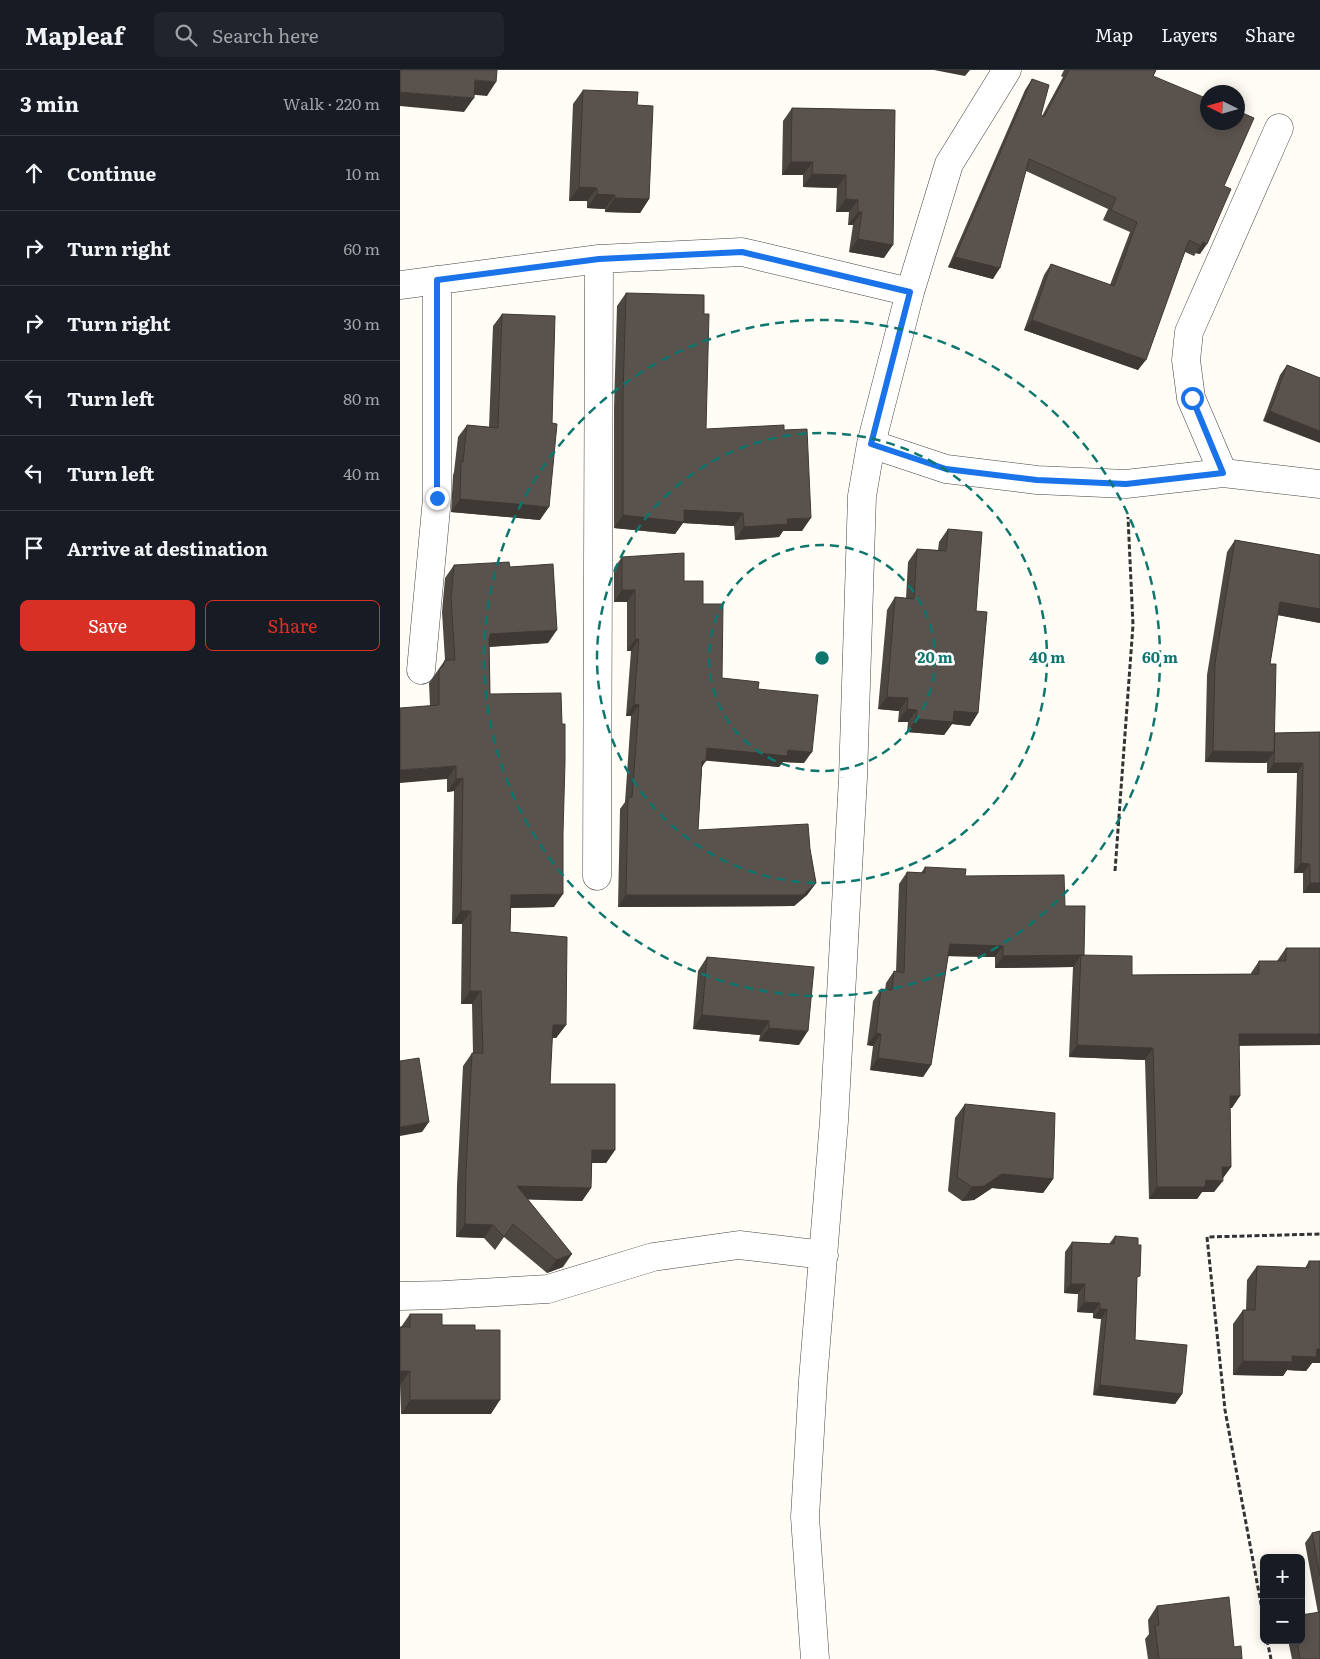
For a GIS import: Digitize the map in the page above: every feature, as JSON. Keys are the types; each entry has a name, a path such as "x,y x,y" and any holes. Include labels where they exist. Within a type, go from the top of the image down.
{"street":[{"path":"815,1659 805,1517 813,1380 834,1121 853,778 862,496 871,444 910,292 949,164 1007,70"},
{"path":"1223,473 1192,398 1186,360 1189,332 1279,128"},
{"path":"400,285 599,259 742,252 910,292"},
{"path":"597,876 599,259"},
{"path":"422,670 437,498 437,280"},
{"path":"871,444 946,469 1037,480 1126,484 1223,473 1320,484"},
{"path":"400,1296 548,1290 653,1257 739,1246 824,1255"}],"path":[{"path":"1115,871 1133,625 1126,484"},
{"path":"1260,1599 1225,1410 1207,1237 1320,1234"},
{"path":"1269,1644 1271,1659"}],"building":[{"path":"400,70 497,70 496,82 475,80 474,98 400,92"},
{"path":"1069,70 1156,70 1153,76 1200,96 1200,130 1245,130 1245,114 1254,118 1224,186 1231,189 1207,244 1203,242 1201,246 1189,240 1146,360 1032,320 1051,264 1114,286 1137,222 1111,210 1116,198 1029,159 1000,268 955,257 1032,79 1049,85 1041,115 1044,117"},
{"path":"583,90 638,92 637,105 653,106 649,199 615,198 615,195 597,194 597,188 579,187"},
{"path":"792,108 895,110 893,245 858,239 862,212 858,212 858,200 846,199 846,175 812,174 813,162 791,162"},
{"path":"626,293 704,295 704,314 709,314 706,429 784,425 784,430 807,429 811,518 787,519 788,524 744,527 743,513 684,510 684,522 623,515 623,395"},
{"path":"502,314 555,316 552,423 557,424 549,507 460,499 461,462 463,462 467,425 498,428"},
{"path":"1287,365 1320,378 1320,431 1270,411"},
{"path":"948,529 982,532 976,611 987,612 978,713 954,711 953,722 916,719 917,710 907,709 908,698 887,697 895,597 914,599 917,549 946,551"},
{"path":"1235,540 1320,555 1320,609 1280,602 1270,664 1276,664 1274,752 1213,751 1215,663"},
{"path":"684,553 684,581 703,581 703,604 723,604 722,678 759,682 758,689 818,695 812,752 788,750 787,756 707,748 706,761 702,761 698,830 808,824 816,883 803,895 626,895 628,797 632,797 639,705 634,704 639,639 635,639 635,590 622,590 622,557"},
{"path":"509,562 510,567 553,564 557,630 490,634 490,694 561,693 562,724 565,724 563,894 511,895 510,932 567,937 566,1025 553,1025 550,1084 615,1084 615,1150 592,1150 591,1188 517,1186 572,1254 556,1260 513,1224 504,1237 493,1225 465,1224 472,1053 483,1053 481,991 470,991 471,911 461,911 463,778 456,779 456,766 400,770 400,708 439,705 439,670 445,660 455,660 451,599 454,565"},
{"path":"1320,732 1320,883 1310,883 1310,864 1301,863 1303,763 1274,763 1275,733"},
{"path":"925,867 966,869 965,876 1064,875 1065,906 1085,906 1084,955 1003,956 1003,946 950,944 931,1065 878,1058 881,1034 876,1033 881,989 892,990 894,971 904,973 907,872 925,873"},
{"path":"1286,948 1320,948 1320,1034 1239,1034 1240,1096 1230,1096 1231,1167 1222,1167 1223,1181 1206,1180 1205,1187 1157,1187 1153,1048 1077,1045 1081,955 1132,956 1132,975 1259,974 1259,961 1286,961"},
{"path":"707,957 814,967 808,1031 769,1028 769,1021 702,1015"},
{"path":"419,1058 429,1122 400,1127 400,1061"},
{"path":"965,1104 1055,1113 1053,1179 1002,1174 984,1186 972,1187 957,1177"},
{"path":"1115,1236 1138,1238 1138,1245 1141,1245 1140,1276 1137,1277 1135,1340 1187,1345 1182,1394 1100,1385 1107,1309 1100,1309 1100,1303 1084,1302 1085,1284 1071,1284 1072,1242 1114,1244"},
{"path":"1309,1261 1320,1261 1320,1349 1317,1349 1316,1357 1292,1356 1292,1362 1243,1361 1243,1310 1255,1310 1257,1266 1309,1268"},
{"path":"410,1314 442,1314 442,1325 475,1325 475,1330 500,1330 500,1400 410,1400 410,1371 400,1371 400,1327 410,1327"},
{"path":"1320,1531 1320,1576 1312,1533"},
{"path":"1229,1597 1234,1647 1241,1646 1242,1659 1159,1659 1155,1626 1159,1625 1157,1606"},
{"path":"1320,1612 1320,1659 1300,1659 1298,1644 1305,1644 1305,1614"}],"route":[{"path":"437,498 437,280 599,259 742,252 910,292 871,444 946,469 1037,480 1126,484 1223,473 1192,398"}]}
